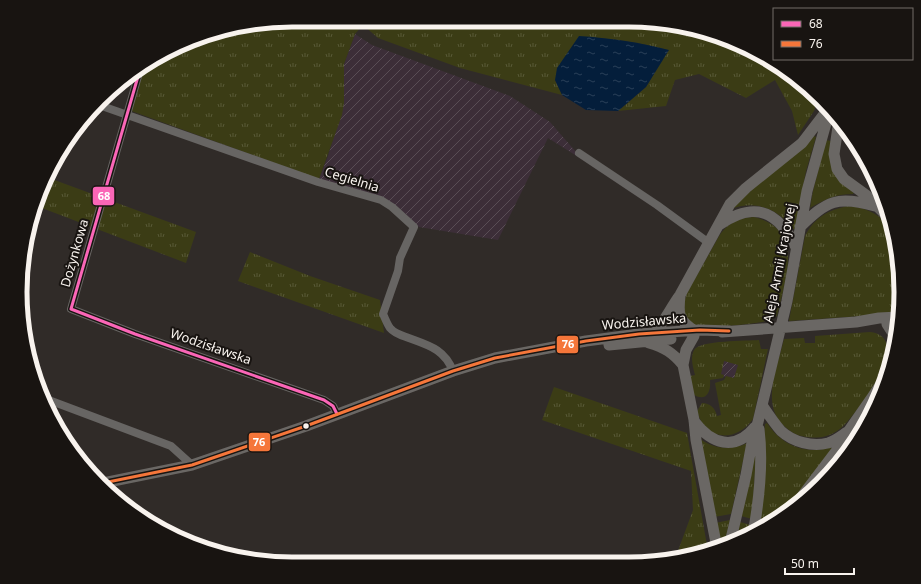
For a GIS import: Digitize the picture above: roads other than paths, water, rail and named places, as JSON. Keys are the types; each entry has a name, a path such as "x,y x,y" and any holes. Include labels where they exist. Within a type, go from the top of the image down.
{"main road":[{"path":"655,332 663,323 680,295 730,204 746,188 802,142 824,113"},
{"name":"Aleja Armii Krajowej","path":"732,536 753,437 758,422 786,301 814,163 827,116"},
{"path":"838,129 834,154 837,169 844,179 866,196 881,211"},
{"path":"800,227 820,209 836,202 854,200 876,206"},
{"path":"718,225 728,218 746,212 756,211 765,213 783,227 796,247"},
{"path":"680,295 678,312 685,324 694,334 686,350 683,365 716,542"},
{"name":"Wodzisławska","path":"562,346 586,347 694,334 856,322 879,318 892,319"},
{"name":"Wodzisławska","path":"856,322 887,324 892,322"},
{"path":"887,324 891,331"},
{"name":"Wodzisławska","path":"108,482 192,465 453,371 495,358 622,336 655,332 694,334"},
{"path":"644,341 667,349 675,355 683,365"},
{"path":"814,481 871,400"},
{"path":"762,405 782,432 801,442 812,444 828,443 848,432"},
{"path":"694,420 704,433 711,439 720,442 739,440 747,435 758,422"},
{"name":"Aleja Armii Krajowej","path":"755,525 759,499 760,445 758,422"}],"street":[{"name":"Dożynkowa","path":"71,310 138,77"},
{"name":"Cegielnia","path":"103,107 318,182 381,200 392,207 414,227 400,258 398,271 383,314 389,327 396,334 430,346 442,352 450,362 453,371"},
{"path":"579,153 657,205 709,243"},
{"name":"Wodzisławska","path":"71,310 324,400 333,406 337,414"},
{"path":"50,401 171,446 192,465"}],"water":[{"path":"579,36 624,41 669,50 646,87 618,111 586,110 562,95 555,80 557,68"}]}
